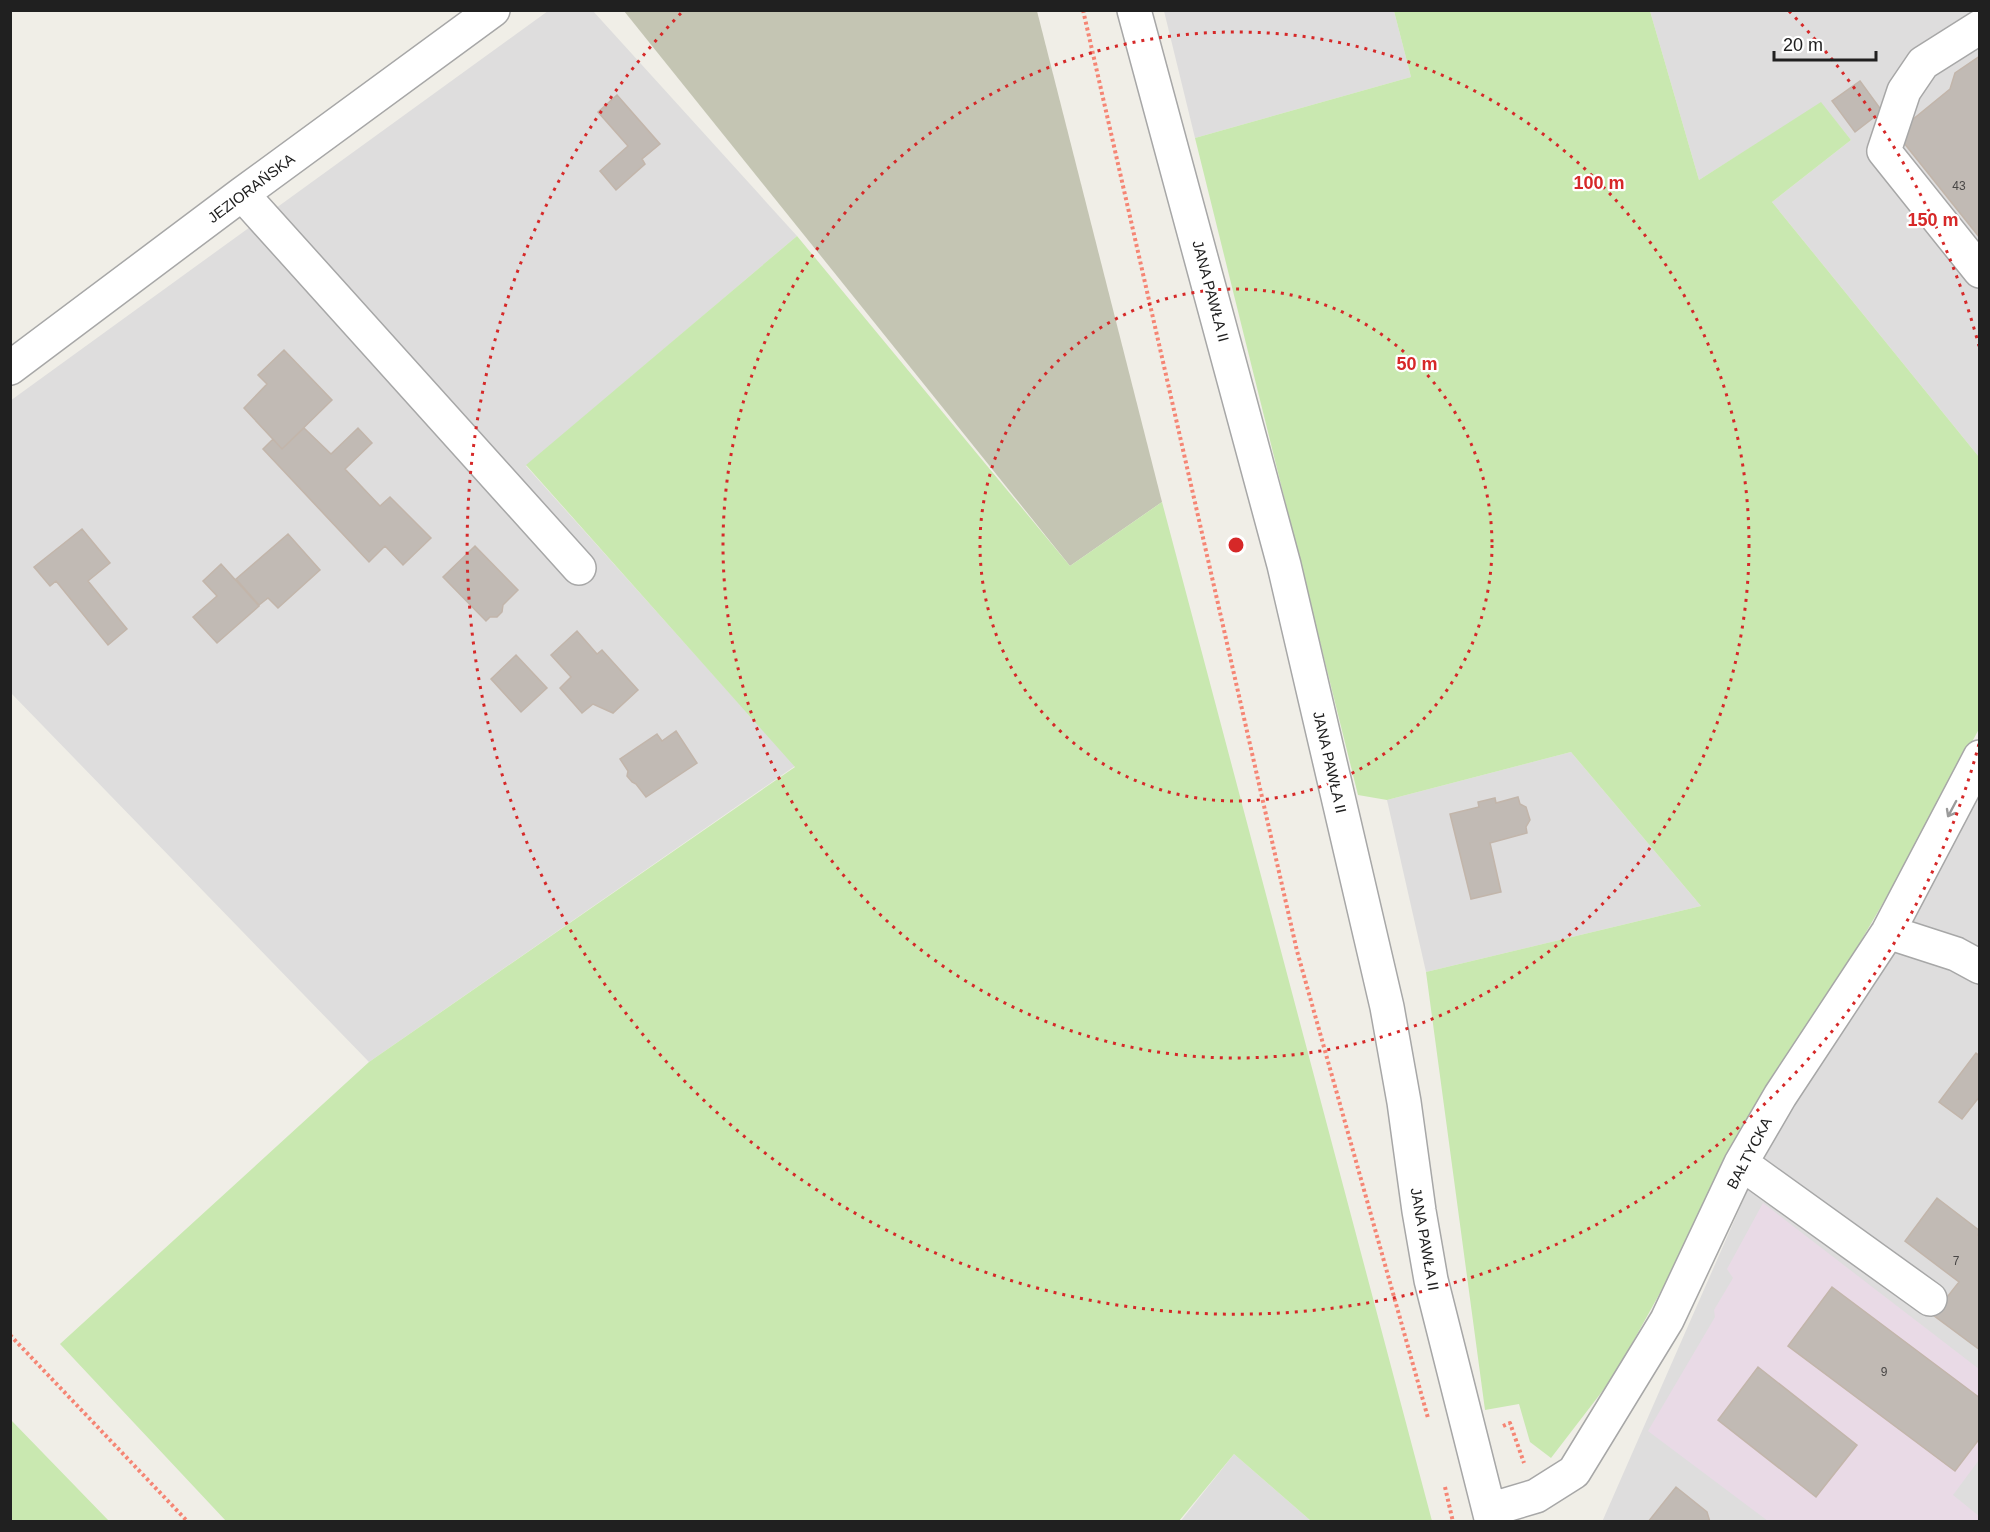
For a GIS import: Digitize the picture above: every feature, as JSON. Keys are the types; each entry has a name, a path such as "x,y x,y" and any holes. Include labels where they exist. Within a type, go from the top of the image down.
{"street":[{"name":"JEZIORAŃSKA","path":"10,368 493,10"},
{"name":"JANA PAWŁA II","path":"1134,10 1254,452 1310,678 1387,1007 1431,1280 1490,1516"},
{"path":"1980,27 1923,63 1904,91 1884,151 1980,271"},
{"path":"242,194 579,568"},
{"name":"BAŁTYCKA","path":"1490,1516 1536,1496 1574,1472 1667,1320 1741,1163 1780,1096 1887,932 1980,757"},
{"path":"1887,932 1956,954 1980,967"},
{"path":"1741,1163 1930,1299"}],"path":[{"path":"1083,10 1297,951 1431,1429"},
{"path":"10,1335 188,1521"},
{"path":"1471,1440 1510,1423 1536,1496"}],"shaded area":[{"path":"548,11 593,11 797,236 526,466 795,766 369,1062 11,693 10,401"},
{"path":"624,11 1037,11 1162,502 1070,566"},
{"path":"1164,11 1394,11 1411,77 1195,138"},
{"path":"1650,11 1979,11 1979,457 1772,202 1851,140 1821,103 1699,180"},
{"path":"1979,738 1979,1521 1602,1522 1785,1105"},
{"path":"1571,752 1701,906 1426,972 1387,800"},
{"path":"1763,1203 1979,1369 1979,1460 1953,1495 1979,1516 1979,1521 1768,1521 1648,1431 1715,1317 1714,1310 1733,1278 1727,1269"},
{"path":"1234,1454 1311,1521 1180,1522"}],"green space":[{"path":"1394,11 1650,11 1699,180 1821,102 1851,140 1772,202 1979,457 1979,729 1908,860 1733,1161 1614,1376 1551,1458 1530,1442 1519,1404 1485,1410 1426,972 1701,906 1571,752 1387,800 1358,795 1195,138 1411,77"},
{"path":"797,236 1070,566 1162,502 1432,1521 1311,1521 1234,1454 1179,1521 226,1521 60,1344 369,1062 795,767 526,465"},
{"path":"11,1420 109,1521 11,1521"}],"building":[{"path":"1980,56 1980,238 1896,133 1950,89 1955,73"},
{"path":"1860,81 1882,111 1855,132 1832,101"},
{"path":"617,95 660,144 642,159 645,164 616,190 600,171 628,146 598,112"},
{"path":"284,350 332,400 282,449 244,408 267,384 258,375"},
{"path":"304,428 331,454 358,428 372,443 345,469 380,506 390,497 431,538 403,565 385,546 369,562 263,449 273,439 282,449"},
{"path":"82,529 110,563 88,581 127,629 108,645 56,581 50,586 34,567"},
{"path":"288,534 320,570 278,608 268,598 259,605 236,579"},
{"path":"475,546 518,590 503,605 502,612 497,617 490,617 486,621 443,577"},
{"path":"221,564 259,606 217,643 193,617 217,596 203,581"},
{"path":"577,631 597,654 602,650 638,690 613,713 593,704 582,713 560,688 571,677 551,655"},
{"path":"516,655 547,688 521,712 491,679"},
{"path":"676,731 697,763 646,797 627,776 628,771 620,759 657,734 662,741"},
{"path":"1518,797 1520,804 1526,807 1530,820 1526,827 1527,833 1490,843 1501,892 1471,899 1450,814 1479,807 1478,802 1495,798 1496,803"},
{"path":"1976,1053 1980,1056 1980,1096 1962,1119 1939,1102"},
{"path":"1937,1198 1980,1231 1978,1235 1980,1237 1980,1350 1933,1315 1959,1282 1905,1241"},
{"path":"1832,1287 1980,1398 1980,1438 1955,1471 1788,1346"},
{"path":"1758,1367 1857,1445 1816,1497 1718,1420"},
{"path":"1676,1487 1707,1512 1710,1522 1648,1522"}]}
